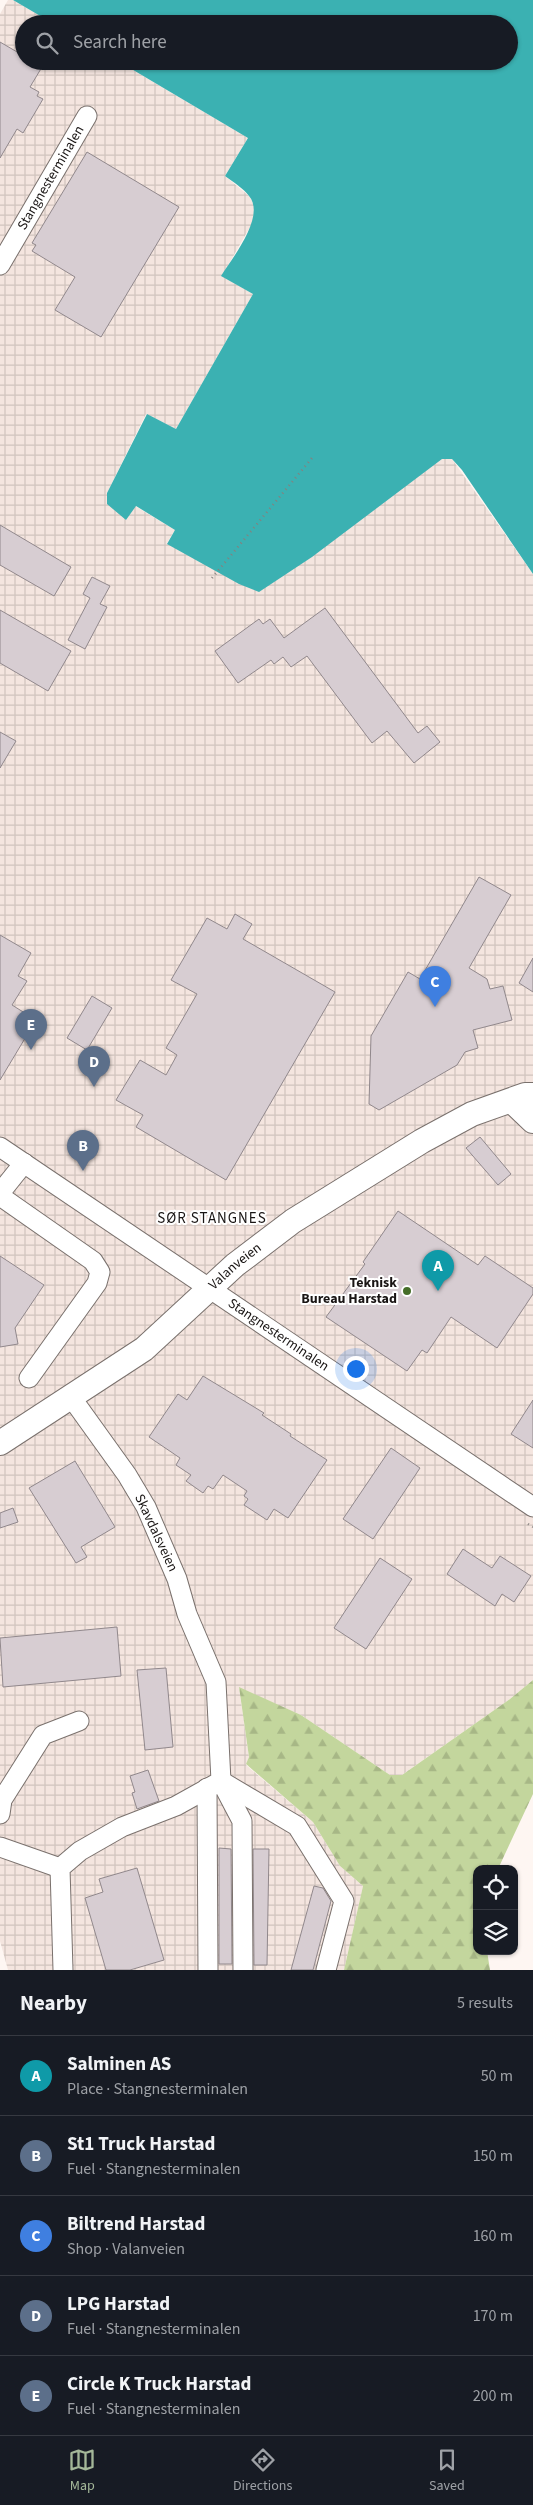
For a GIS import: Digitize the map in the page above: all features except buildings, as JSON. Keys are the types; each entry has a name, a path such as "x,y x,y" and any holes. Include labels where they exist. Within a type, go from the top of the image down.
{"main road":[{"path":"523,1098 533,1121"},
{"name":"Valanveien","path":"0,1443 144,1349 209,1289 266,1241 326,1200 422,1141 472,1114 523,1098"}],"street":[{"name":"Stangnesterminalen","path":"0,264 87,116"},
{"name":"Stangnesterminalen","path":"0,1147 533,1507"},
{"path":"24,1163 0,1195 93,1261 100,1272 97,1283 29,1378"},
{"name":"Skavdalsveien","path":"71,1397 127,1475 146,1507 177,1579 187,1614 216,1682 214,1785"},
{"path":"0,1814 2,1800 43,1735 79,1721"},
{"path":"60,1868 80,1851 122,1827 176,1806 214,1785"},
{"path":"208,1970 214,1785"},
{"path":"214,1785 242,1821 243,1970"},
{"path":"214,1785 297,1826 344,1901 326,1970"},
{"path":"0,1847 60,1868"},
{"path":"60,1868 63,1970"}],"path":[{"path":"212,578 312,458"}],"shaded area":[{"path":"8,0 13,0 39,15 15,15 15,70 133,70 248,138 225,176 249,196 255,207 254,220 222,276 253,294 176,429 146,414 107,493 126,520 135,506 175,530 167,543 442,459 452,459 533,574 533,1680 510,1699 402,1775 390,1775 301,1715 239,1688 249,1757 246,1765 313,1822 340,1866 363,1886 344,1970 8,1970 0,1941 0,14"}],"green space":[{"path":"533,1680 533,1794 500,1865 473,1865 473,1955 488,1955 490,1970 344,1970 363,1886 340,1866 313,1822 246,1764 249,1757 239,1687 301,1715 390,1775 402,1775 510,1699"}],"water":[{"path":"13,0 533,0 533,574 462,470 452,459 442,459 312,557 259,592 239,584 167,544 175,530 136,506 126,520 107,504 107,493 147,414 176,429 253,294 221,276 240,248 251,225 253,204 249,196 225,176 248,138 133,70 518,70 518,15 39,15"}],"place":[{"name":"Biltrend Harstad","path":"435,1007"},
{"name":"Circle K Truck Harstad","path":"31,1050"},
{"name":"LPG Harstad","path":"94,1087"},
{"name":"St1 Truck Harstad","path":"83,1171"},
{"name":"Teknisk Bureau Harstad","path":"407,1291"},
{"name":"Salminen AS","path":"438,1291"}],"district":[{"name":"SØR STANGNES","path":"212,1218"}]}
